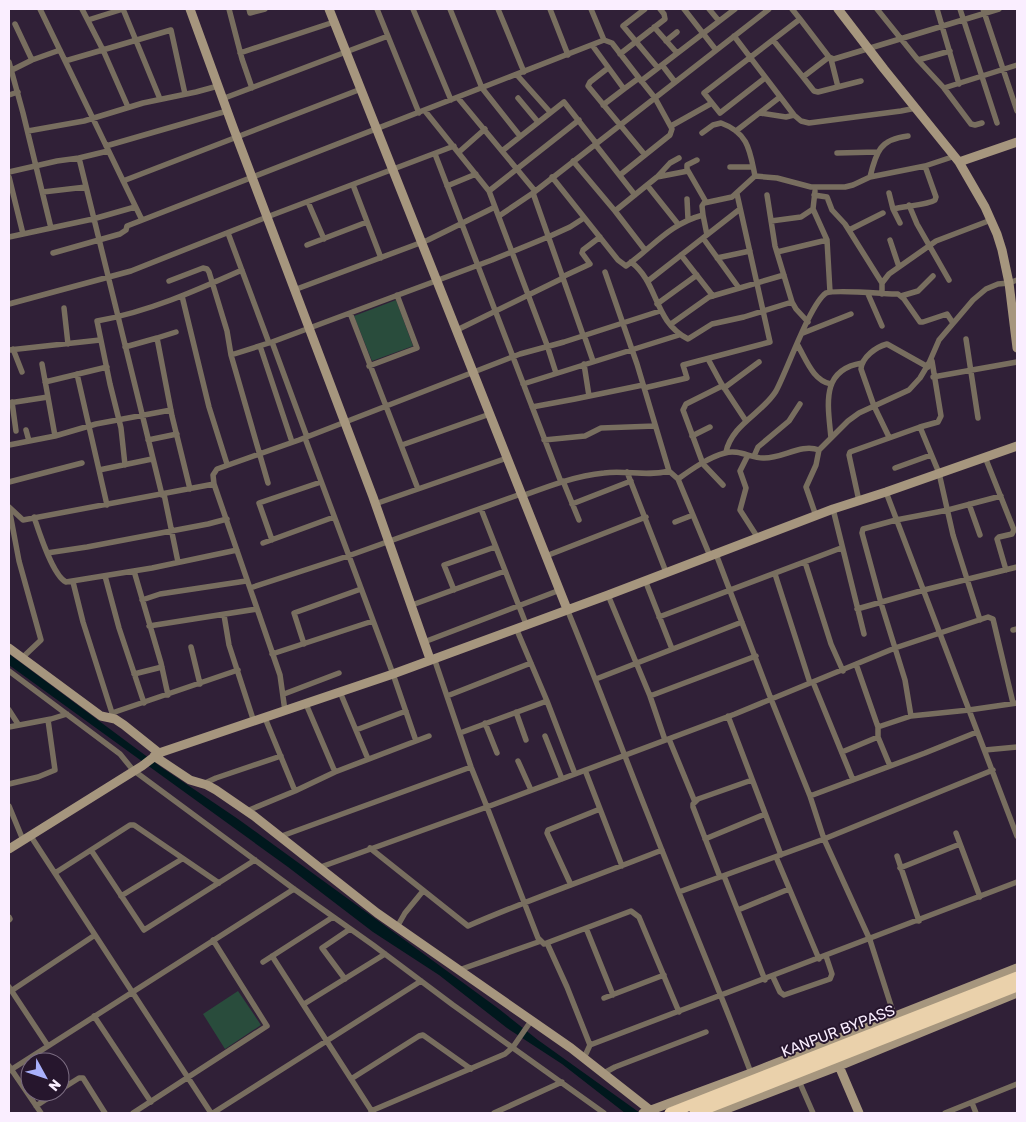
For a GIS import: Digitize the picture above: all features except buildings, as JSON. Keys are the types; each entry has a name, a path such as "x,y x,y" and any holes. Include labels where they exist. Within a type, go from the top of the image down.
{"highway":[{"name":"KANPUR BYPASS","path":"670,1113 1017,977"},
{"name":"KANPUR BYPASS","path":"695,1113 1017,986"}],"street":[{"path":"40,9 142,220"},
{"path":"82,9 103,50 128,107"},
{"path":"88,20 121,9 160,99"},
{"path":"190,9 236,137 375,504 424,642 447,696 471,767 525,901 567,988 590,1045"},
{"path":"228,9 252,88"},
{"path":"249,9 250,13 265,9"},
{"path":"329,9 521,495 596,678 624,756 722,996 751,1073"},
{"path":"377,9 422,112 454,146 489,191 556,373"},
{"path":"413,9 451,100"},
{"path":"450,9 482,88 520,136"},
{"path":"498,9 524,72"},
{"path":"550,9 568,55"},
{"path":"591,9 604,40 612,43 655,98 671,126 672,132 670,135 620,175"},
{"path":"645,9 623,26 675,82"},
{"path":"620,54 664,19 664,14 660,9"},
{"path":"684,9 716,50"},
{"path":"709,9 719,21"},
{"path":"603,105 660,66 735,9"},
{"path":"499,216 534,192 769,9"},
{"path":"792,9 830,58 838,87"},
{"path":"838,9 957,159 991,220 998,234 1013,281 1017,348"},
{"path":"877,9 901,40 944,88 971,124 982,123"},
{"path":"937,9 959,84"},
{"path":"960,9 997,123"},
{"path":"802,77 830,58 838,58 901,40 964,20 984,11 999,9"},
{"path":"984,11 1017,111"},
{"path":"725,124 724,118 704,93 800,19"},
{"path":"240,53 334,22"},
{"path":"15,24 32,60"},
{"path":"654,27 676,53"},
{"path":"65,61 171,30 186,94"},
{"path":"666,41 677,32"},
{"path":"222,99 388,36"},
{"path":"734,36 794,115 802,122 809,123 916,108"},
{"path":"53,253 120,234 128,226 142,220 604,40"},
{"path":"774,40 814,91 818,92 861,80"},
{"path":"592,46 624,89"},
{"path":"12,70 32,60 60,50"},
{"path":"918,60 950,51"},
{"path":"9,62 37,165 51,228"},
{"path":"944,88 1017,65"},
{"path":"608,68 589,84 590,88 645,155"},
{"path":"517,75 550,112"},
{"path":"720,113 765,78"},
{"path":"28,131 93,118 128,107 218,86"},
{"path":"123,181 361,89"},
{"path":"9,94 18,92"},
{"path":"736,131 780,97"},
{"path":"458,98 502,150 534,192 548,238 593,361"},
{"path":"518,98 538,122"},
{"path":"502,150 564,102 636,195"},
{"path":"671,126 712,103"},
{"path":"9,172 57,160 79,158 226,110"},
{"path":"760,113 786,117 794,115"},
{"path":"489,191 579,120"},
{"path":"702,133 717,123 725,124 744,137 748,145 755,176"},
{"path":"459,152 485,129"},
{"path":"870,177 877,152 891,139 908,136"},
{"path":"755,176 777,178 816,187 845,187 870,177 957,159 1017,142"},
{"path":"9,304 131,271 454,146"},
{"path":"836,154 877,152"},
{"path":"434,154 544,440 579,520"},
{"path":"79,158 152,459 172,531 178,562"},
{"path":"615,211 636,195 670,163 679,158"},
{"path":"574,160 645,250"},
{"path":"697,160 687,165 688,171 706,202"},
{"path":"893,209 930,203 935,200 936,197 925,166"},
{"path":"730,167 753,167"},
{"path":"657,176 688,171"},
{"path":"447,186 476,174"},
{"path":"739,288 717,258 705,237 702,206 706,202 723,200 737,194 755,176"},
{"path":"9,177 23,234"},
{"path":"552,177 584,218 626,266 678,224 703,215"},
{"path":"353,185 381,258"},
{"path":"647,185 678,224"},
{"path":"43,192 86,187"},
{"path":"816,187 813,209 827,240 830,292"},
{"path":"889,192 893,209 900,223"},
{"path":"532,406 687,378 683,365 770,342 737,194"},
{"path":"766,195 777,252 792,302 808,322"},
{"path":"814,195 826,197 832,210 842,219 882,283 882,294"},
{"path":"687,198 688,219"},
{"path":"308,202 324,239"},
{"path":"909,205 917,224 949,280"},
{"path":"294,290 422,242 462,224 495,206"},
{"path":"9,237 93,219 135,207"},
{"path":"648,281 740,209"},
{"path":"771,221 802,217 813,209"},
{"path":"849,230 883,213"},
{"path":"231,355 271,342 512,252 548,238 584,218"},
{"path":"882,283 889,274 930,245 948,236 991,220"},
{"path":"307,245 367,222"},
{"path":"228,233 271,342 416,741"},
{"path":"457,330 590,264 582,252 600,237"},
{"path":"777,252 827,240"},
{"path":"890,240 899,267"},
{"path":"717,258 750,251"},
{"path":"681,255 713,296"},
{"path":"631,262 648,281 660,311 679,335 688,339 712,324 792,302"},
{"path":"169,281 205,268 209,272 268,483"},
{"path":"125,464 120,420 97,321 118,318 182,296 242,270"},
{"path":"605,272 644,386 669,471 678,479 730,590 771,700 810,796 824,839 870,940 894,1016"},
{"path":"657,304 697,275"},
{"path":"671,324 703,300 784,275"},
{"path":"726,452 728,444 746,421 773,395 820,299 830,292 902,296 918,291 933,276"},
{"path":"816,516 806,487 816,465 819,450 854,416 909,390 928,366 939,340 973,300 986,289 1013,281"},
{"path":"868,294 882,326"},
{"path":"369,366 417,348 397,295"},
{"path":"182,296 209,408 227,464"},
{"path":"902,296 920,322 946,314 953,323"},
{"path":"64,308 68,344"},
{"path":"285,711 280,675 214,484 214,473 219,467 306,437 512,357 660,311"},
{"path":"350,313 384,406 402,445 418,489"},
{"path":"802,333 851,314"},
{"path":"125,347 176,332"},
{"path":"523,384 679,335"},
{"path":"157,338 171,410 190,489"},
{"path":"966,339 978,418"},
{"path":"22,372 11,349 100,340"},
{"path":"797,344 816,376 822,381 831,384"},
{"path":"831,438 827,400 831,384 844,368 862,362 874,350 887,344 928,366"},
{"path":"260,346 292,442"},
{"path":"859,501 849,455 850,452 920,426 938,422 941,416 931,358"},
{"path":"708,359 723,387 746,421"},
{"path":"723,485 703,464 683,410 684,406 723,387 760,362"},
{"path":"862,362 861,369 874,406 889,437"},
{"path":"933,377 1017,362"},
{"path":"42,364 55,436"},
{"path":"584,364 589,396"},
{"path":"45,382 107,367"},
{"path":"77,374 107,505"},
{"path":"16,431 11,403 48,397"},
{"path":"758,538 740,510 746,488 740,471 758,447 789,421 800,404"},
{"path":"9,445 55,436 88,426 171,410"},
{"path":"402,445 490,414"},
{"path":"544,440 585,436 601,428 655,426"},
{"path":"920,426 939,473 953,534 980,620"},
{"path":"692,436 710,427"},
{"path":"26,430 29,441"},
{"path":"148,440 177,434"},
{"path":"9,849 142,766 155,755 393,674 432,658 608,595 832,509 1017,446"},
{"path":"678,479 726,452 732,451 763,458 807,449 819,450"},
{"path":"895,468 931,455"},
{"path":"985,457 1014,530 1012,534 997,539 1006,570"},
{"path":"375,504 507,458"},
{"path":"99,470 152,459"},
{"path":"9,482 82,462"},
{"path":"250,588 577,477 604,473 627,472 649,474 669,471"},
{"path":"627,472 666,572"},
{"path":"572,504 631,481"},
{"path":"272,540 259,503 321,482"},
{"path":"9,507 21,519 163,495 214,484"},
{"path":"886,492 1017,836"},
{"path":"911,716 905,680 881,603 862,533 863,529 1001,496"},
{"path":"969,504 980,535"},
{"path":"9,507 19,561 41,640 22,658"},
{"path":"481,509 526,624"},
{"path":"832,509 864,634"},
{"path":"675,522 694,515"},
{"path":"34,517 47,553 62,580 66,582 134,571 236,550"},
{"path":"263,543 334,517"},
{"path":"546,556 646,518"},
{"path":"47,553 86,548 227,519"},
{"path":"454,590 444,565 495,547"},
{"path":"659,617 841,548"},
{"path":"805,562 842,670"},
{"path":"857,608 1017,567"},
{"path":"134,571 162,666 168,694"},
{"path":"412,605 505,572"},
{"path":"775,574 786,612 811,682 853,780"},
{"path":"105,576 118,628 144,703"},
{"path":"645,580 672,649"},
{"path":"142,600 167,593 246,581"},
{"path":"74,582 82,622 112,716 155,755 190,780 216,790 247,811 318,868 459,970 529,1024 584,1058 604,1073 646,1112 751,1073 1017,968"},
{"path":"304,644 294,613 361,589"},
{"path":"424,642 560,590"},
{"path":"608,595 667,740 695,802"},
{"path":"149,626 224,616 257,609"},
{"path":"224,616 229,646 254,722"},
{"path":"318,868 667,740 771,700 895,648 988,617 993,619 1015,703 911,716 878,727"},
{"path":"272,654 373,621"},
{"path":"596,678 742,622"},
{"path":"516,628 575,774"},
{"path":"191,647 200,684"},
{"path":"9,648 101,716 112,716 238,670"},
{"path":"650,696 756,656"},
{"path":"447,696 531,663"},
{"path":"856,664 878,727 878,737 890,766"},
{"path":"134,674 162,666"},
{"path":"9,671 120,754 133,770 604,1113"},
{"path":"284,694 339,673"},
{"path":"340,692 368,759"},
{"path":"460,733 547,701"},
{"path":"306,704 335,772"},
{"path":"9,710 18,724"},
{"path":"356,730 406,711"},
{"path":"516,712 526,740"},
{"path":"9,727 48,720 67,714"},
{"path":"728,716 766,814 789,889 819,958"},
{"path":"265,718 295,791"},
{"path":"9,784 38,777 55,770 48,720"},
{"path":"485,723 497,753"},
{"path":"810,796 977,732"},
{"path":"247,811 335,772 429,736"},
{"path":"545,736 562,779"},
{"path":"842,752 878,737"},
{"path":"985,750 1017,747"},
{"path":"202,784 281,756"},
{"path":"518,762 531,790"},
{"path":"279,837 471,767"},
{"path":"585,770 622,866"},
{"path":"679,892 824,839 993,770"},
{"path":"752,780 695,802 692,807 738,910 765,980"},
{"path":"9,806 27,837 55,873 212,1113 421,981"},
{"path":"571,885 547,833 548,830 600,810"},
{"path":"705,839 766,814"},
{"path":"55,873 134,824 219,883"},
{"path":"956,833 980,897"},
{"path":"900,868 960,844"},
{"path":"370,848 468,926 525,901 662,850"},
{"path":"91,850 144,930 255,860"},
{"path":"897,856 919,921"},
{"path":"121,896 182,859"},
{"path":"584,1058 590,1045 870,940 1017,882"},
{"path":"41,1113 10,1069 294,889"},
{"path":"738,910 789,889"},
{"path":"397,927 405,913 423,891"},
{"path":"459,970 586,928 631,910 639,917 679,1012"},
{"path":"263,962 333,917"},
{"path":"586,928 612,995"},
{"path":"345,979 322,948 350,929"},
{"path":"48,1046 10,989 95,935"},
{"path":"133,1113 267,1026 213,940"},
{"path":"304,1004 385,954"},
{"path":"272,956 372,1112 506,1054 529,1024"},
{"path":"772,977 780,992 784,995 830,979 832,974 826,956"},
{"path":"604,998 664,975"},
{"path":"716,1113 839,1066 1017,993"},
{"path":"94,1016 151,1102"},
{"path":"604,1073 706,1032"},
{"path":"351,1079 422,1035 471,1069"},
{"path":"839,1066 859,1113"},
{"path":"70,1084 83,1078 105,1113"},
{"path":"799,1081 813,1113"},
{"path":"494,1113 562,1082"},
{"path":"945,1113 1017,1084"},
{"path":"36,1106 42,1102"},
{"path":"972,1103 976,1113"}],"green space":[{"path":"396,300 413,346 372,361 354,316"},
{"path":"238,991 261,1025 225,1049 203,1014"}],"shaded area":[{"path":"9,654 161,767 238,819 640,1113 625,1113 562,1064 507,1028 439,975 373,932 288,867 9,665"}]}
